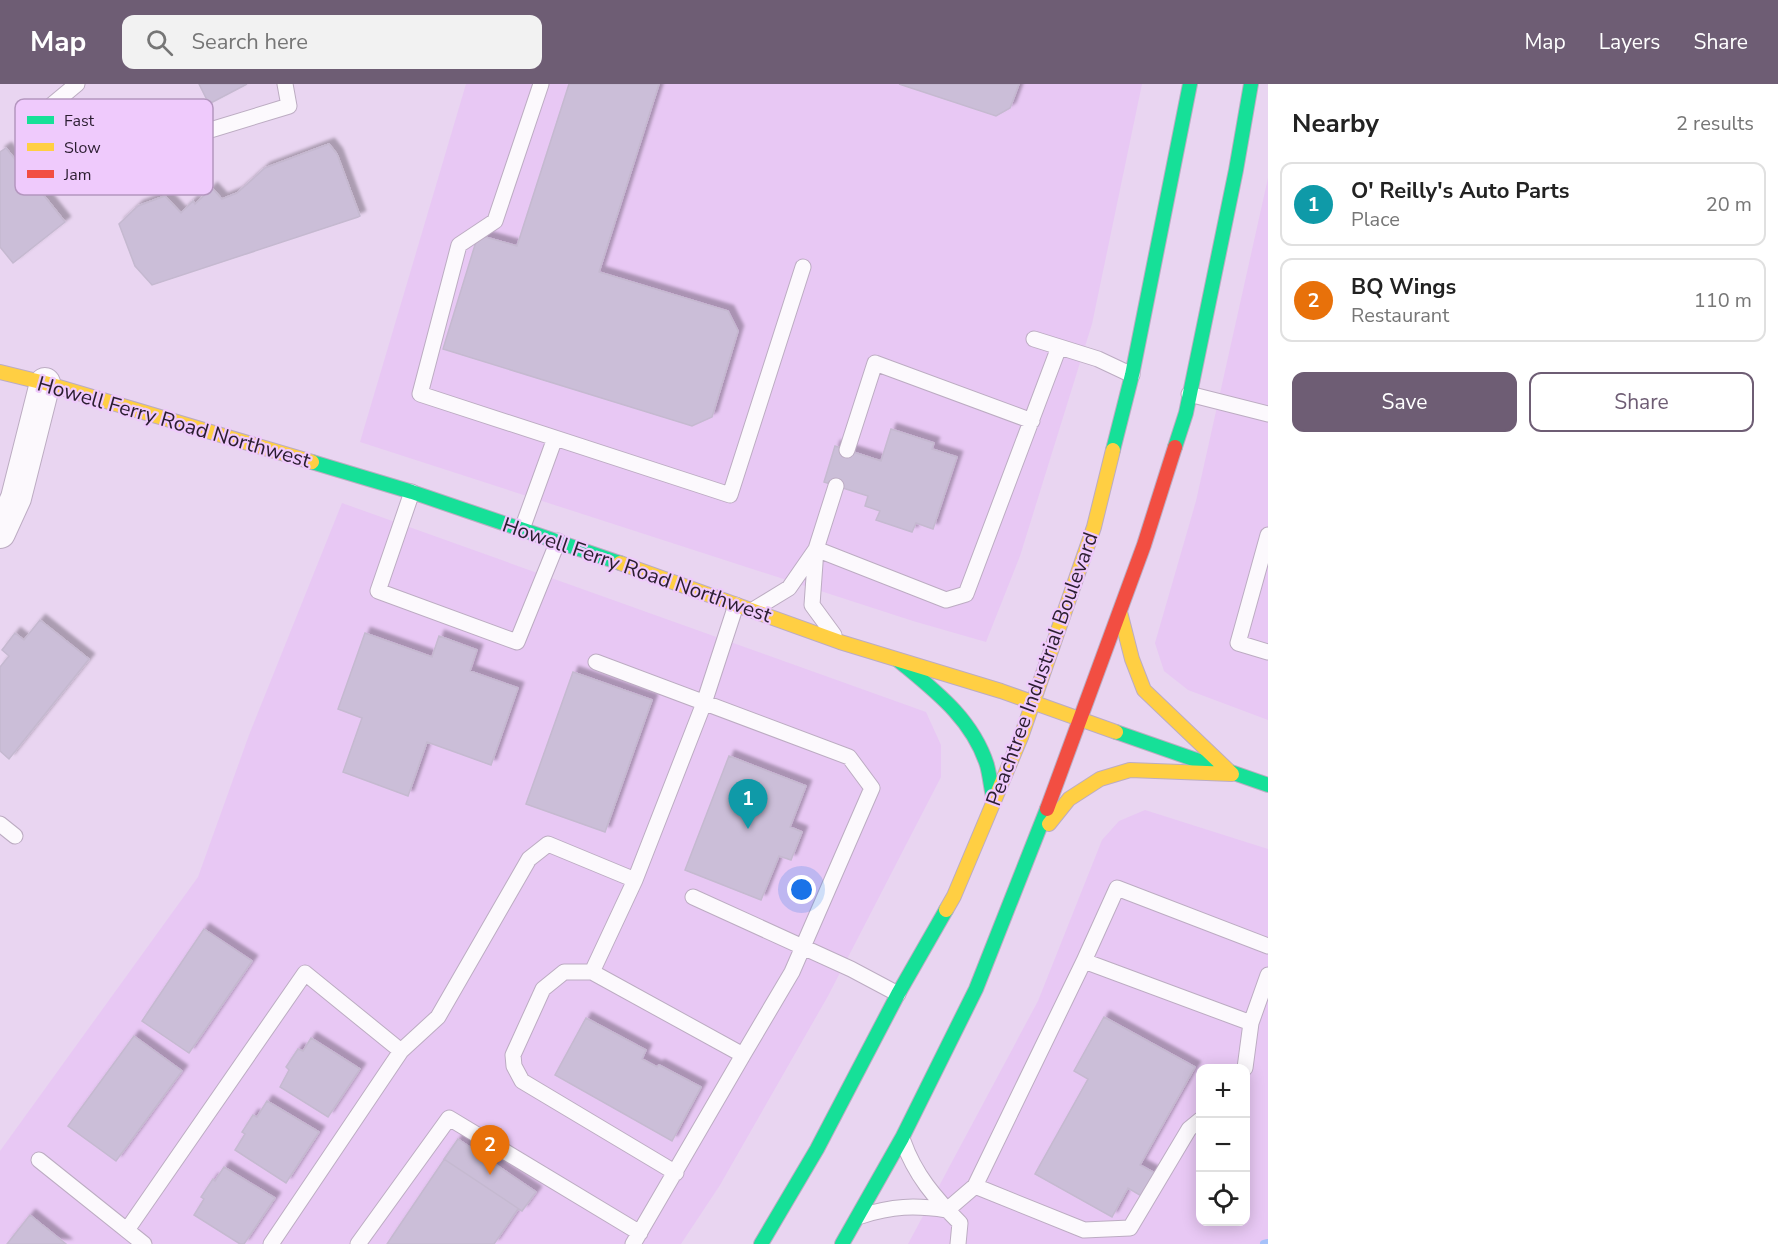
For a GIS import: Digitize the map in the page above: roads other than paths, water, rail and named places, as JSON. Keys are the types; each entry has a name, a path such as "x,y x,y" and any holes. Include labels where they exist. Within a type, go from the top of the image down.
{"main road":[{"name":"Peachtree Industrial Boulevard","path":"761,1244 817,1149 898,994 954,896 1021,737 1094,527 1132,375 1190,84"},
{"path":"842,1244 902,1138 976,988 1035,843 1148,534 1186,413 1236,170 1251,84"},
{"name":"Howell Ferry Road Northwest","path":"0,372 45,383 412,492 558,541 840,642 1033,702 1118,734 1268,785"},
{"path":"1120,612 1132,659 1144,690 1232,774"},
{"path":"898,660 957,710 976,738 986,762 994,801"},
{"path":"1035,843 1069,799 1100,779 1130,770 1232,774"}],"street":[{"path":"0,533 16,498 45,383"}],"lane":[{"path":"59,99 76,84"},
{"path":"213,129 289,106 285,84"},
{"path":"541,84 495,221 459,246 420,394 730,495 803,267"},
{"path":"1034,339 1098,359 1132,375"},
{"path":"816,549 945,600 966,594 1059,348"},
{"path":"847,450 875,363 1032,421"},
{"path":"1190,394 1268,414"},
{"path":"522,529 555,438"},
{"path":"836,486 816,549 812,605 840,642"},
{"path":"412,492 378,591 517,642 558,541"},
{"path":"1268,535 1238,643 1268,652"},
{"path":"752,611 789,588 816,549"},
{"path":"592,972 636,880 704,703 736,605"},
{"path":"358,1244 448,1118 637,1238 792,972 872,788 849,757 596,662"},
{"path":"0,824 15,836"},
{"path":"272,1244 401,1051 438,1017 529,859 548,844 636,880"},
{"path":"858,1217 885,1208 918,1206 947,1210 975,1186 1117,888 1268,946"},
{"path":"693,897 803,947 898,994"},
{"path":"1084,961 1251,1023"},
{"path":"676,1173 522,1081 514,1066 513,1055 543,988 564,972 592,972 743,1055"},
{"path":"127,1230 305,973 401,1051"},
{"path":"1246,1064 1251,1023 1268,975"},
{"path":"975,1186 1084,1230 1130,1228 1189,1129 1196,1123"},
{"path":"902,1138 918,1175 960,1223 958,1244"},
{"path":"39,1160 144,1244"}],"waterway":[{"path":"1264,1244 1268,1243"}],"place":[{"name":"O' Reilly's Auto Parts","path":"748,829"},
{"name":"BQ Wings","path":"490,1175"}]}
